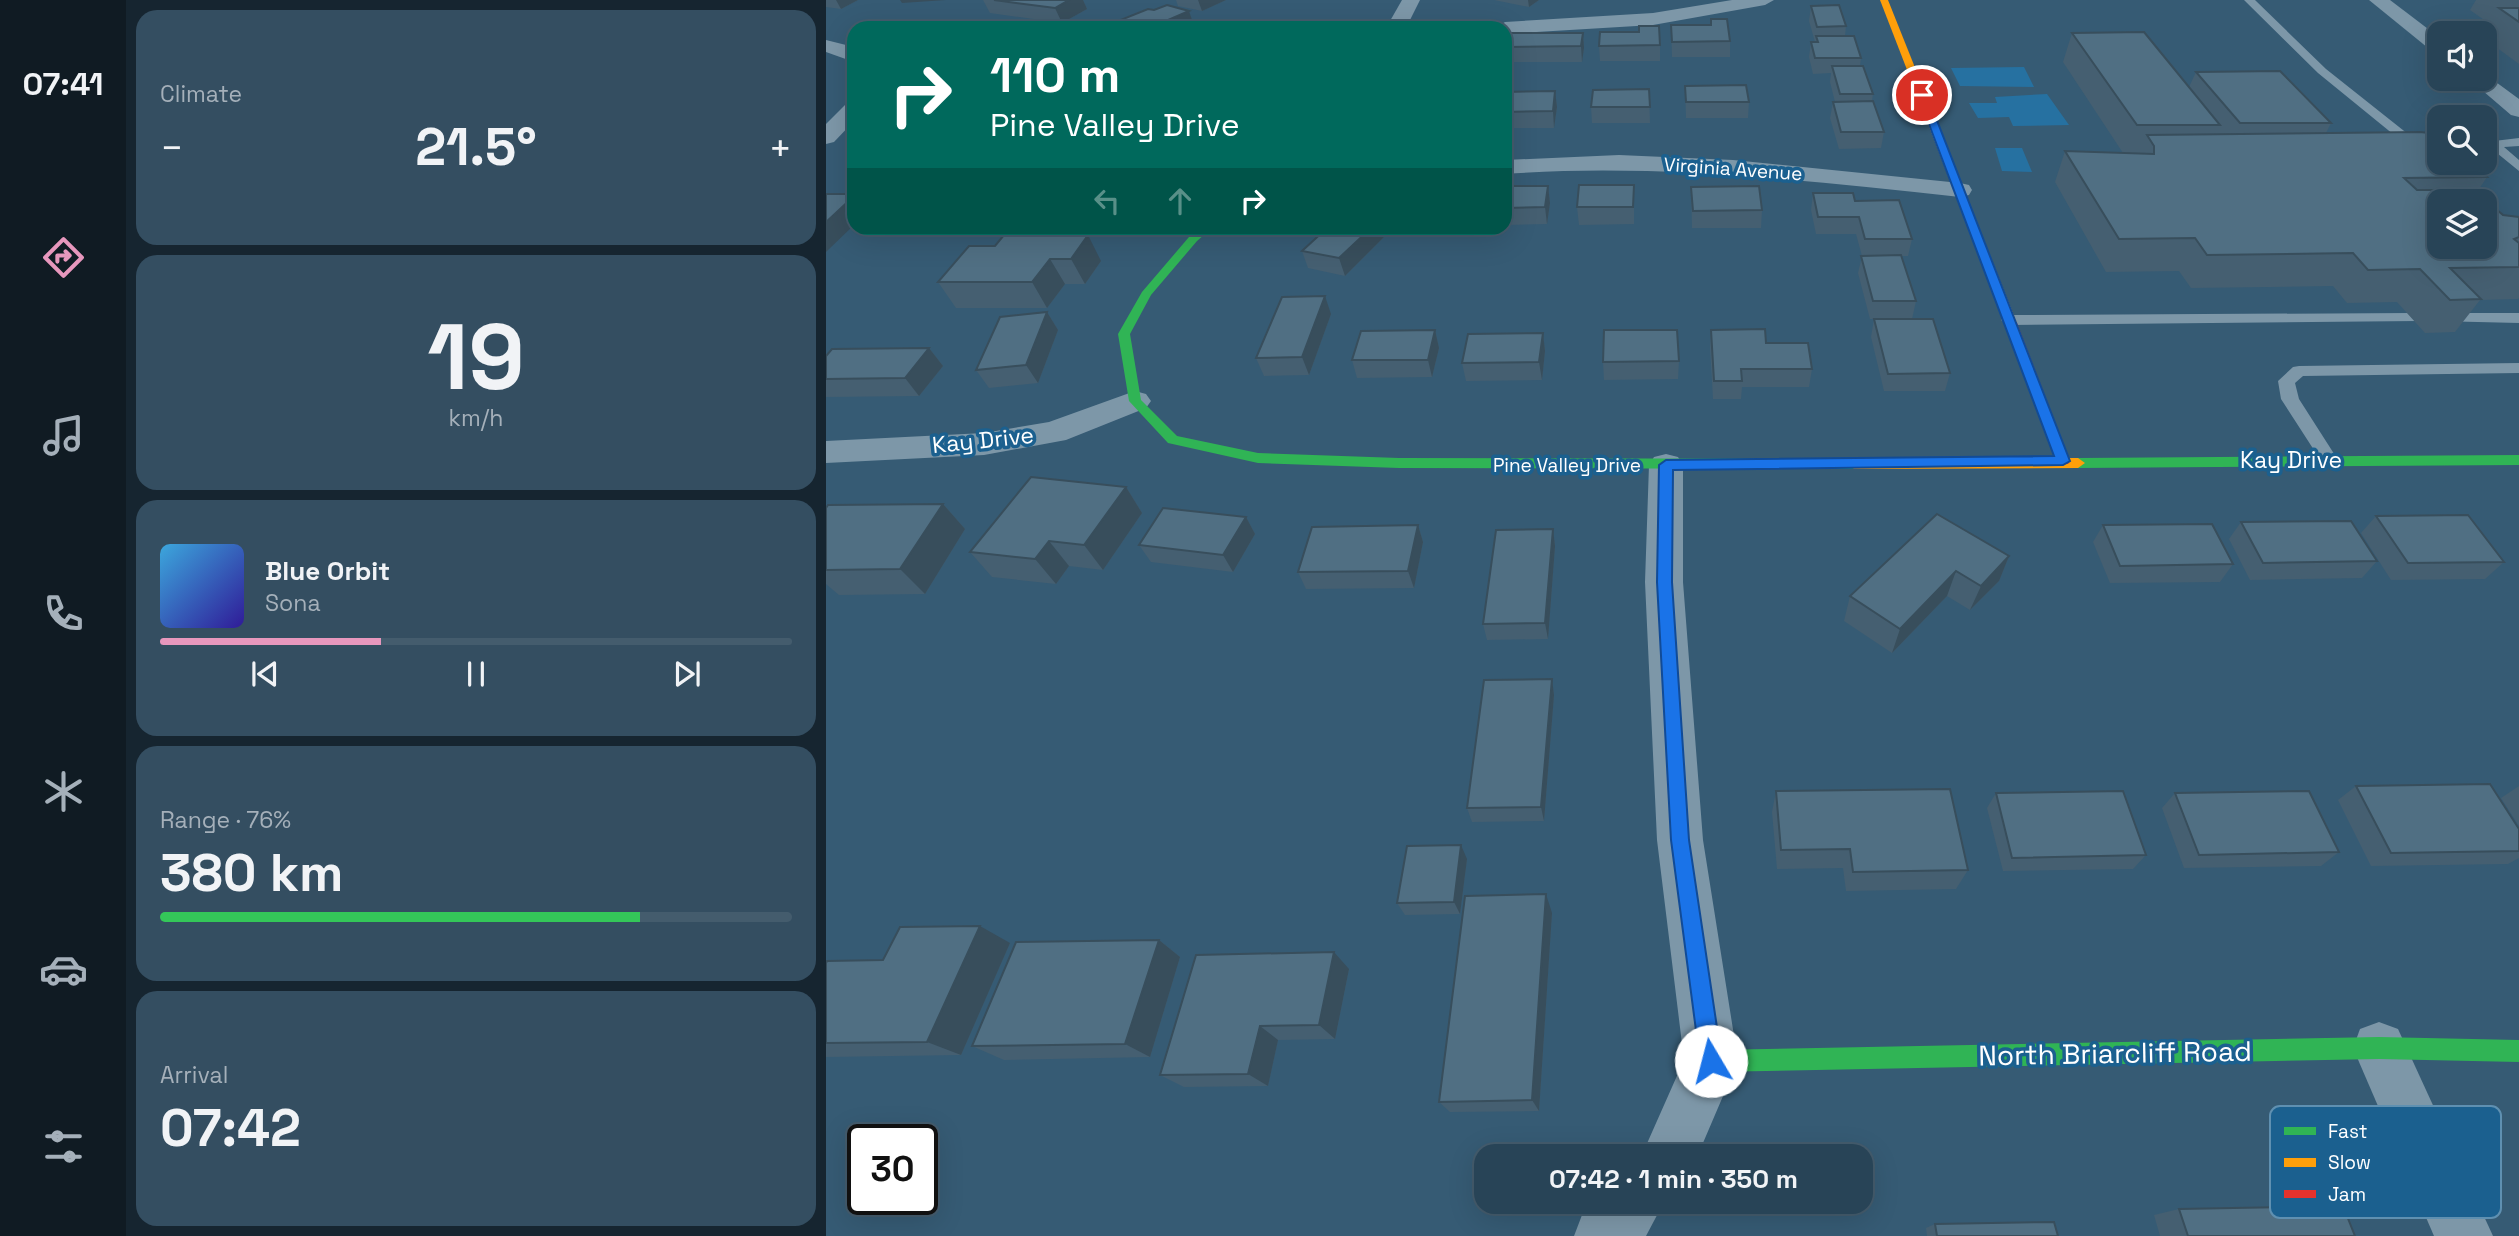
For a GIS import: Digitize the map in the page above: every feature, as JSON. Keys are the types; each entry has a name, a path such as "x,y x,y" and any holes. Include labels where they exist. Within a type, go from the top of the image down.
{"street":[{"path":"1400,21 1411,0"},
{"path":"1512,28 1653,19 1765,0"},
{"path":"1884,0 2063,461"},
{"path":"2378,0 2427,38"},
{"path":"826,46 847,51"},
{"path":"2494,91 2519,110"},
{"path":"826,137 847,116"},
{"name":"Virginia Avenue","path":"1512,166 1549,163 1669,164 1770,169 1960,190"},
{"path":"1135,401 1124,334 1146,294 1198,235"},
{"name":"Kay Drive","path":"826,452 985,444 1055,432 1135,401"},
{"name":"Pine Valley Drive","path":"1135,401 1173,440 1258,458 1399,463 1666,465 2063,461"},
{"name":"Kay Drive","path":"2063,461 2519,460"},
{"path":"1666,465 1664,582 1680,840 1711,1061 1675,1144"},
{"path":"2379,1048 2405,1106"},
{"name":"North Briarcliff Road","path":"1711,1061 2379,1048 2519,1051"},
{"path":"1603,1236 1615,1230 1626,1214"},
{"path":"2456,1218 2464,1236"}],"lane":[{"path":"2249,0 2322,71 2426,155"},
{"path":"2519,142 2498,144 2498,149 2519,167"},
{"path":"2010,320 2412,318"},
{"path":"2442,318 2519,318"},
{"path":"2329,460 2290,400 2286,381 2299,371 2519,368"}],"shaded area":[{"path":"2024,67 2034,87 1960,86 1951,68"},
{"path":"2047,94 2069,125 2013,126 2009,117 1978,118 1969,103 1997,103 1995,97"},
{"path":"1995,148 2022,148 2032,172 2002,171"}],"building":[{"path":"994,0 1069,0 1055,8"},
{"path":"1167,5 1189,11 1166,21 1123,19 1148,9 1154,10"},
{"path":"1839,5 1846,26 1817,27 1811,6"},
{"path":"2499,8 2519,8 2519,22"},
{"path":"1711,19 1727,19 1730,41 1672,42 1671,25 1711,25"},
{"path":"1639,26 1659,26 1660,45 1599,46 1600,32 1639,32"},
{"path":"2144,32 2220,125 2137,125 2072,33"},
{"path":"1512,33 1583,33 1581,46 1512,47"},
{"path":"1816,36 1854,36 1861,58 1815,58 1811,42 1818,42"},
{"path":"1832,66 1863,66 1873,94 1840,94"},
{"path":"2280,71 2331,123 2240,123 2196,72"},
{"path":"1746,85 1749,102 1686,102 1685,86"},
{"path":"1649,89 1650,107 1591,107 1593,90"},
{"path":"1555,91 1553,111 1512,112 1512,92"},
{"path":"1873,101 1884,132 1841,132 1833,102"},
{"path":"2427,133 2427,175 2487,177 2404,178 2417,190 2427,190 2427,259 2497,259 2497,210 2503,215 2519,217 2519,237 2514,239 2519,243 2519,267 2450,268 2481,299 2450,300 2420,269 2368,270 2353,253 2207,255 2195,238 2119,239 2065,151 2154,154 2154,146 2147,135"},
{"path":"1579,185 1634,185 1633,207 1577,207"},
{"path":"1512,186 1548,186 1545,207 1512,208"},
{"path":"1759,186 1762,210 1693,211 1691,187"},
{"path":"1813,193 1853,193 1855,201 1899,200 1912,239 1865,239 1859,217 1818,217"},
{"path":"826,194 847,194 847,202 826,222"},
{"path":"1004,235 1088,235 1071,259 1050,259 1032,282 938,282 969,246 995,246"},
{"path":"1319,235 1364,235 1339,258 1302,251"},
{"path":"1901,255 1916,301 1873,301 1861,256"},
{"path":"1325,296 1302,357 1256,358 1282,297"},
{"path":"1047,312 1026,365 976,370 1000,317"},
{"path":"1874,319 1933,319 1950,373 1888,374"},
{"path":"1765,329 1766,343 1808,343 1812,369 1741,369 1742,381 1714,381 1711,330"},
{"path":"1435,330 1428,360 1352,360 1361,331"},
{"path":"1604,330 1677,330 1679,361 1603,362"},
{"path":"1543,333 1539,362 1462,363 1468,334"},
{"path":"929,348 905,378 826,379 826,356 832,349"},
{"path":"1031,477 1126,487 1084,545 1049,541 1035,559 970,552"},
{"path":"943,504 900,569 826,570 828,505"},
{"path":"1163,508 1246,517 1223,555 1139,545"},
{"path":"1937,514 2009,556 1981,586 1956,571 1900,629 1850,596"},
{"path":"2468,515 2504,562 2408,563 2376,516"},
{"path":"2351,521 2377,561 2263,563 2241,522"},
{"path":"2212,524 2233,564 2120,566 2103,525"},
{"path":"1418,525 1408,571 1298,572 1312,527"},
{"path":"1553,529 1545,623 1483,624 1496,530"},
{"path":"1552,679 1541,807 1467,808 1484,680"},
{"path":"2490,784 2519,829 2519,851 2391,853 2356,786"},
{"path":"1950,789 1968,870 1853,872 1850,849 1781,850 1776,791"},
{"path":"2123,791 2146,855 2012,858 1996,793"},
{"path":"2309,791 2339,852 2199,855 2175,793"},
{"path":"1461,845 1454,902 1397,903 1407,846"},
{"path":"1546,894 1532,1100 1439,1102 1465,896"},
{"path":"980,926 927,1042 826,1043 827,961 883,960 900,927"},
{"path":"1159,940 1125,1044 972,1046 1016,942"},
{"path":"1334,952 1319,1025 1260,1026 1248,1074 1160,1075 1196,955"},
{"path":"2270,1207 2270,1218 2348,1218 2355,1236 2188,1236 2179,1209"},
{"path":"2054,1222 2058,1236 1937,1236 1935,1224"}],"traffic: fast":[{"path":"1198,235 1146,294 1124,334 1135,401 1173,440 1258,458 1399,463 1854,464"},
{"path":"2078,463 2519,460"},
{"path":"1711,1061 2379,1048 2519,1051"}],"traffic: slow":[{"path":"1884,0 2011,323"},
{"path":"1854,464 2078,463"}],"traffic: jam":[{"path":"2011,323 2063,461"}],"route":[{"path":"1711,1061 1680,840 1664,582 1666,465 2063,461 1922,95"}]}
